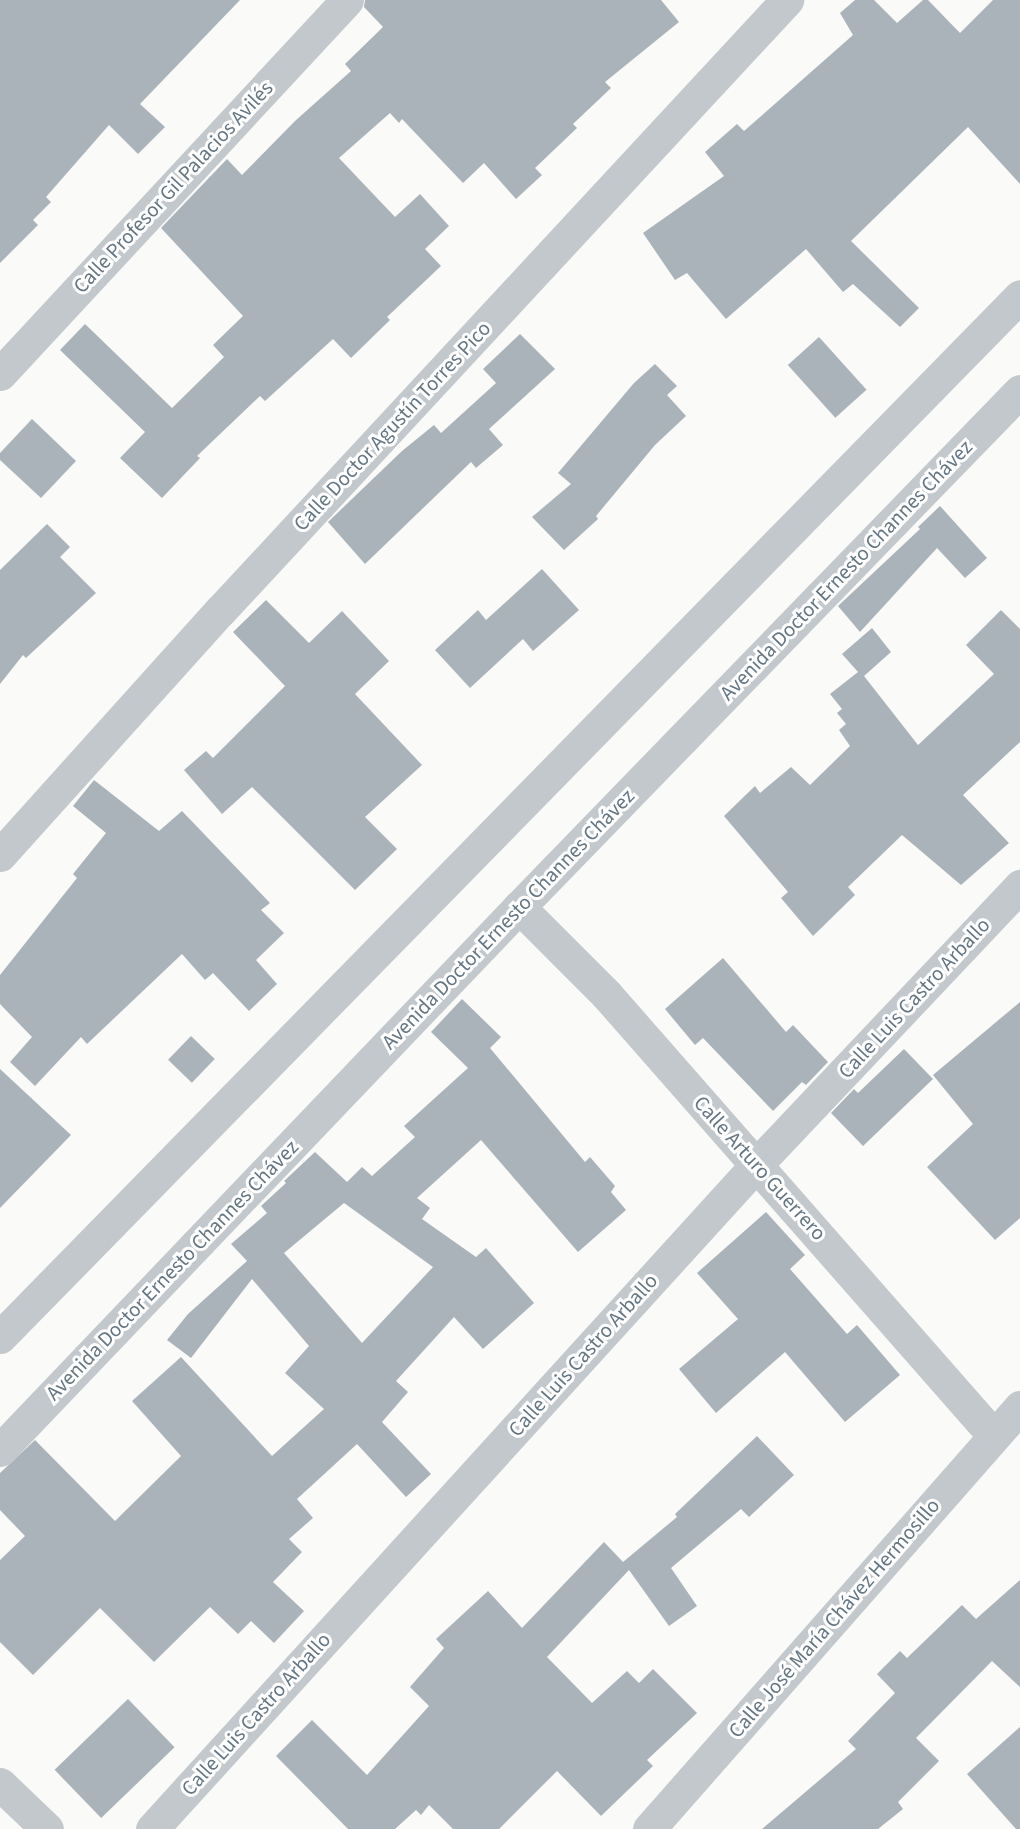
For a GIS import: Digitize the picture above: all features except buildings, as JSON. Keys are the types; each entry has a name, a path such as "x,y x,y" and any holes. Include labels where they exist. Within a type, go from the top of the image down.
{"street":[{"name":"Calle Profesor Gil Palacios Avilés","path":"0,374 347,0"},
{"name":"Calle Doctor Agustín Torres Pico","path":"0,855 220,611 787,0"},
{"path":"0,1337 1020,296"},
{"name":"Avenida Doctor Ernesto Channes Chávez","path":"0,1450 519,907 1020,391"},
{"name":"Calle Luis Castro Arballo","path":"152,1829 757,1164 1020,886"},
{"name":"Calle Arturo Guerrero","path":"519,907 606,994 994,1436"},
{"name":"Calle José María Chávez Hermosillo","path":"649,1829 1020,1407"},
{"path":"0,1784 47,1829"}]}
